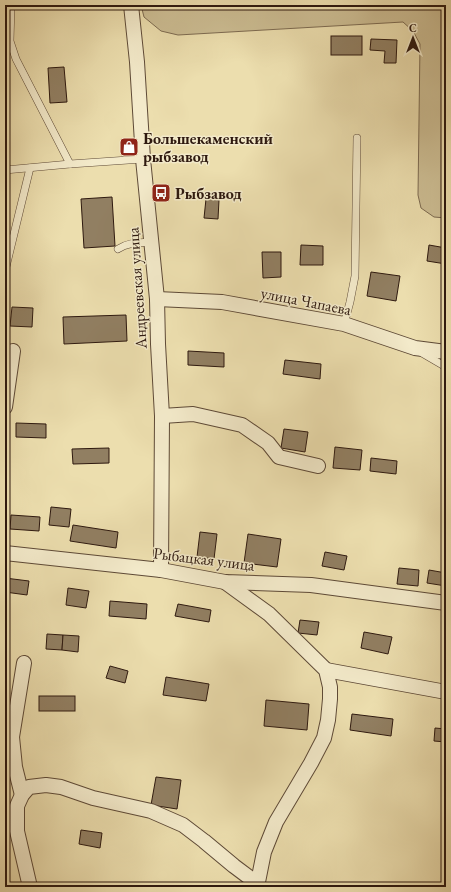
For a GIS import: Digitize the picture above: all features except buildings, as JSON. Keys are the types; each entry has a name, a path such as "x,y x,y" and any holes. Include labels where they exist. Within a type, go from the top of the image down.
{"street":[{"name":"Андреевская улица","path":"131,5 137,62 143,159 157,299 162,416 161,570"},
{"name":"улица Чапаева","path":"157,299 222,302 344,324 415,348 446,352"},
{"path":"5,407 13,351"},
{"path":"162,416 193,414 242,425 268,443 279,457 318,466"},
{"name":"Рыбацкая улица","path":"5,553 161,570 225,582 311,585 446,603"},
{"path":"30,887 17,831 17,806 22,795 29,787 46,785 61,787 94,798 151,811 183,825 257,885 264,852 276,822 324,738 328,720 330,687 326,670 269,614 225,582"},
{"path":"22,795 15,766 12,737 24,663"},
{"path":"326,670 446,692"}],"lane":[{"path":"11,5 8,41 70,164"},
{"path":"344,324 355,276 357,138"},
{"path":"5,170 143,159"},
{"path":"5,272 30,168"},
{"path":"118,249 131,243 151,242"},
{"path":"415,348 446,367"}],"shaded area":[{"path":"141,5 446,5 446,218 434,217 421,208 418,195 420,44 413,31 403,22 178,35 161,31 144,17"}],"place":[{"name":"Большекаменский рыбзавод","path":"129,147"},
{"name":"Рыбзавод","path":"161,193"}]}
